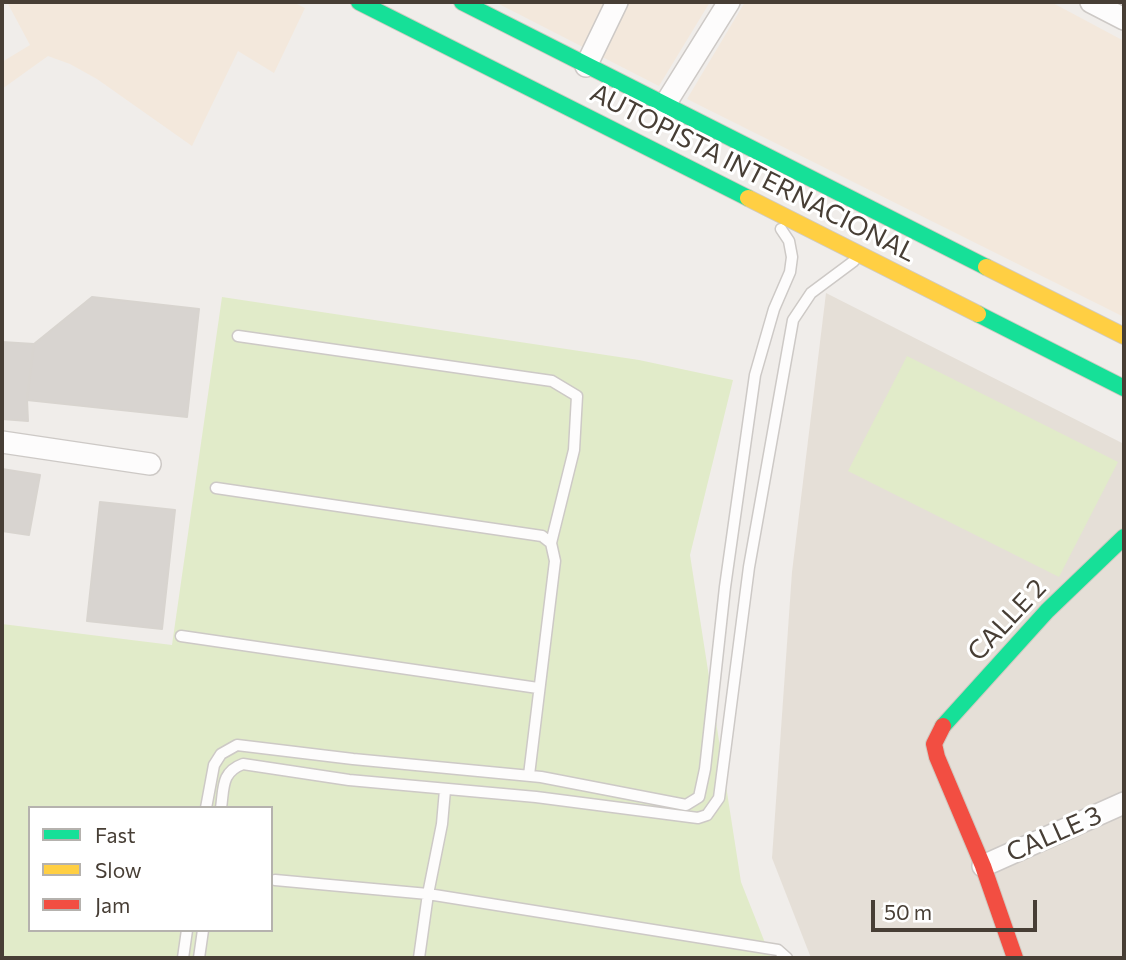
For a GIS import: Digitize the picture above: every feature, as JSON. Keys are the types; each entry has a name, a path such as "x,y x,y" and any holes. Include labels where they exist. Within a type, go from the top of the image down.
{"main road":[{"name":"AUTOPISTA INTERNACIONAL","path":"359,2 1124,388"},
{"name":"AUTOPISTA INTERNACIONAL","path":"462,2 1124,336"},
{"name":"CALLE 2","path":"984,866 937,758 934,744 943,726 1038,621 1124,537"},
{"path":"984,866 1015,958"}],"street":[{"path":"586,66 617,2"},
{"path":"664,106 729,2"},
{"path":"1091,2 1124,19"},
{"path":"2,442 150,464"},
{"name":"CALLE 3","path":"984,866 1124,803"}],"lane":[{"path":"206,806 214,765 221,754 237,745 528,775 686,805 699,797 705,769 725,587 755,375 774,309 790,272 792,257 789,241 767,209"},
{"path":"221,806 226,776 233,768 243,764 349,780 536,797 698,818 707,815 719,798 749,567 793,320 811,293 861,255"},
{"path":"774,309 793,320"},
{"path":"238,336 552,381 577,397 574,450 551,543 555,561 528,775"},
{"path":"216,488 542,536 551,543"},
{"path":"181,636 538,688"},
{"path":"349,780 354,759"},
{"path":"419,958 442,824 445,790"},
{"path":"693,802 707,815"},
{"path":"275,880 428,894 778,950 787,958"},
{"path":"183,958 187,932"},
{"path":"199,958 203,932"}],"shaded area":[{"path":"7,2 293,2 305,8 274,73 238,51 192,146 97,79 70,64 48,56 2,89 2,62 30,45"},
{"path":"495,2 710,2 659,86"},
{"path":"745,2 1051,2 1124,41 1124,317 687,99"},
{"path":"826,293 1124,444 1124,958 811,958 772,858 792,572"}],"green space":[{"path":"222,297 639,360 733,380 690,555 741,882 771,958 2,958 2,624 172,645"},
{"path":"907,356 1118,462 1059,577 848,471"}],"building":[{"path":"92,297 199,309 187,417 27,400 34,344"},
{"path":"2,342 34,344 27,400 28,421 2,419"},
{"path":"2,469 40,475 29,535 2,531"},
{"path":"100,502 175,510 162,629 87,621"}],"traffic: fast":[{"path":"359,2 748,198"},
{"path":"462,2 986,267"},
{"path":"978,314 1124,388"},
{"path":"943,726 1047,611 1124,537"}],"traffic: slow":[{"path":"748,198 978,314"},
{"path":"986,267 1124,336"}],"traffic: jam":[{"path":"943,726 934,744 937,757 983,866 1015,958"}]}
